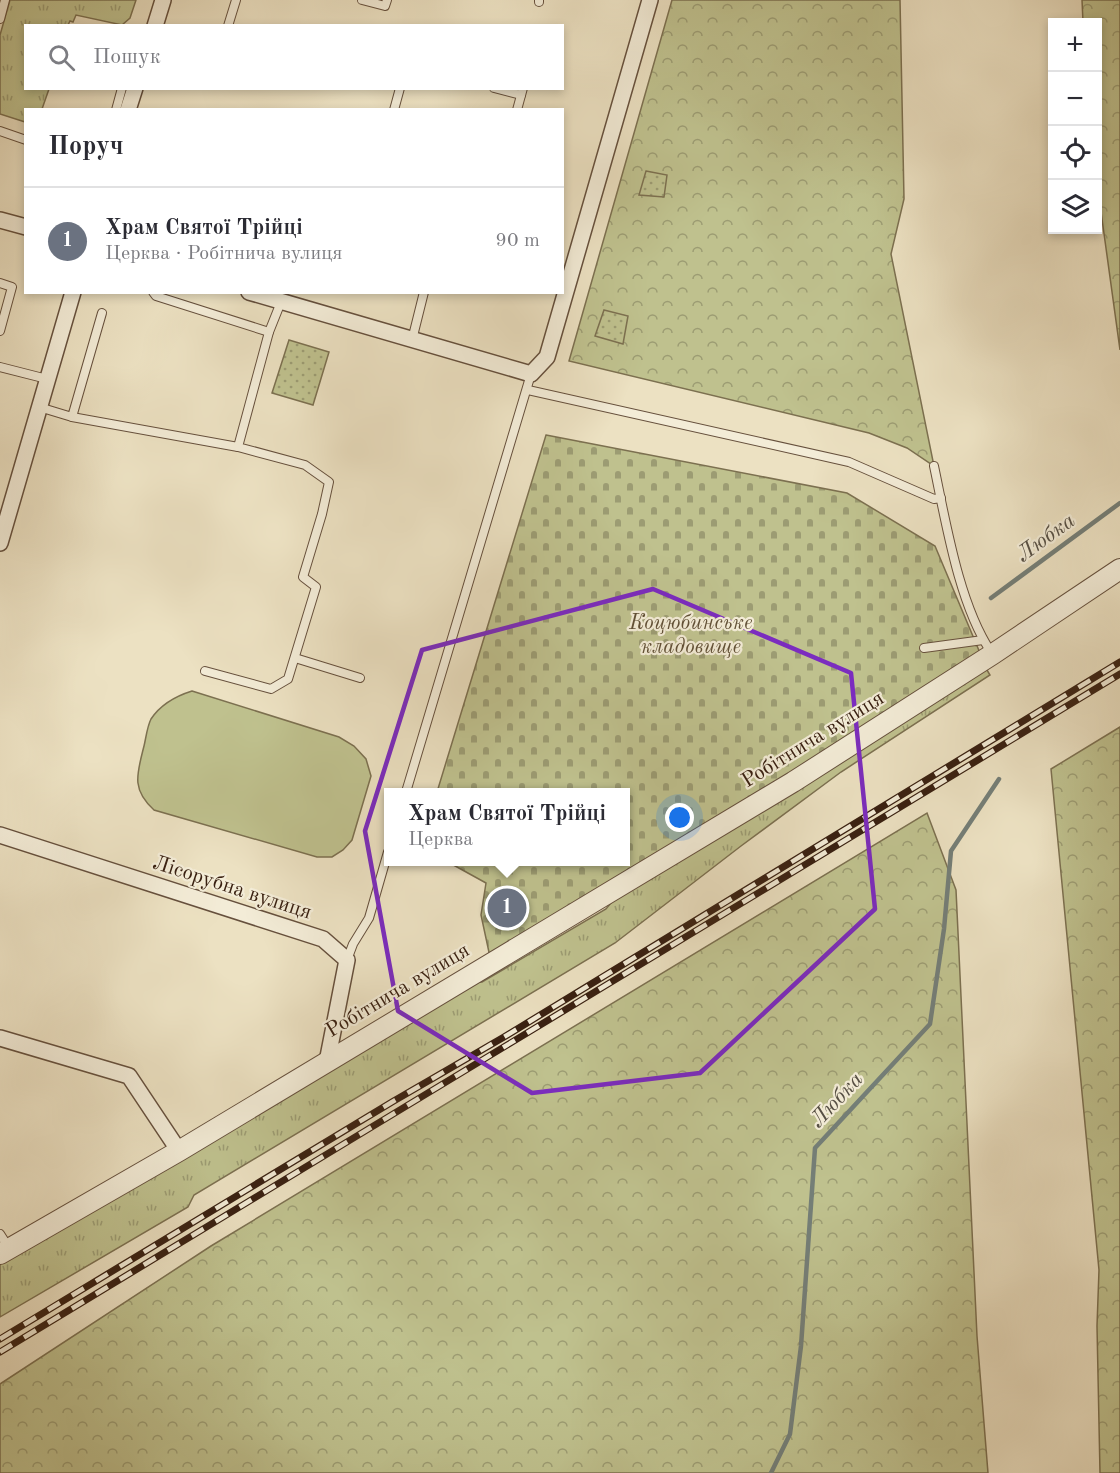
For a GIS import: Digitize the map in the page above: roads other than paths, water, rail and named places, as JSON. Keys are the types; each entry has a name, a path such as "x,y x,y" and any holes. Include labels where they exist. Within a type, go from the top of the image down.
{"street":[{"path":"156,24 163,0"},
{"path":"255,294 531,374 547,357 644,2"},
{"path":"129,108 134,90"},
{"path":"0,220 24,227"},
{"path":"0,543 72,294"},
{"name":"Робітнича вулиця","path":"3,1246 180,1151 793,782 988,647 1120,569"},
{"name":"Лісорубна вулиця","path":"0,835 323,939 347,960"},
{"path":"327,1062 347,960"},
{"path":"0,1038 129,1076 180,1151"}],"lane":[{"path":"0,19 5,0"},
{"path":"229,24 236,0"},
{"path":"362,0 385,6 387,0"},
{"path":"117,108 121,90"},
{"path":"395,108 399,90"},
{"path":"518,108 522,92"},
{"path":"0,131 24,139"},
{"path":"0,283 12,287 0,331"},
{"path":"154,294 269,332"},
{"path":"412,340 424,294"},
{"path":"238,447 269,332 281,302"},
{"path":"72,417 102,313"},
{"path":"0,367 47,380"},
{"path":"407,788 531,374"},
{"path":"528,390 849,462 934,499 941,498"},
{"path":"39,407 72,417 238,447 305,465 329,482 303,577 316,587 288,679 272,689 205,671"},
{"path":"924,648 988,647 957,568 934,466"},
{"path":"295,658 360,678"},
{"path":"347,960 353,944 369,918 384,866"}],"waterway":[{"name":"Любка","path":"991,598 1120,503"},
{"name":"Любка","path":"771,1473 790,1434 801,1346 815,1148 930,1024 944,929 951,851 999,779"}],"railway":[{"path":"0,1339 392,1102 504,1037 1120,662"},
{"path":"0,1352 1120,674"}],"place":[{"name":"Храм Святої Трійці","path":"507,908"}],"park label":[{"name":"Коцюбинське кладовище","path":"691,635"}]}
